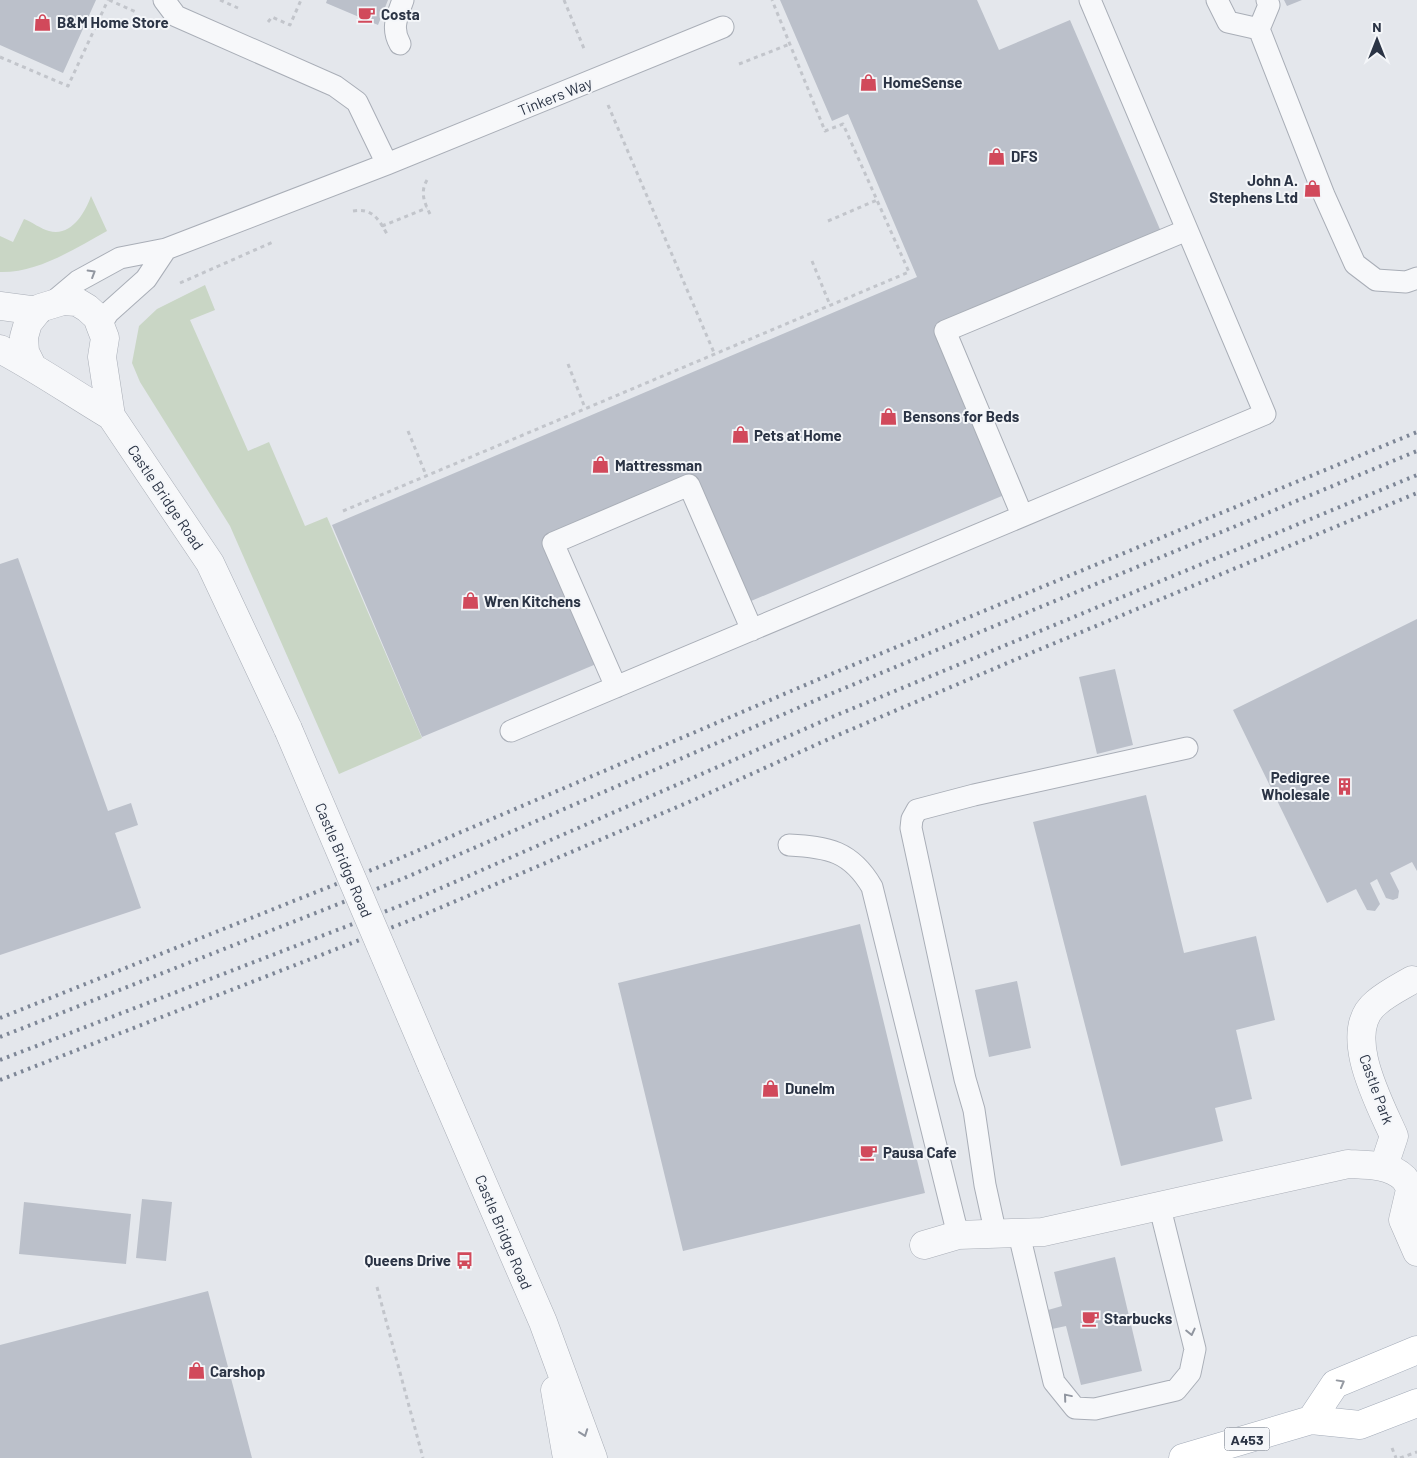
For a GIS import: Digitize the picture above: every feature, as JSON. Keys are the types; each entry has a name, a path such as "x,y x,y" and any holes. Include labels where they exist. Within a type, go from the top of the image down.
{"main road":[{"path":"1311,1420 1335,1384 1417,1350"},
{"name":"A453","path":"1183,1458 1311,1420 1360,1426 1417,1403"}],"street":[{"path":"0,306 45,307 62,301 77,302 87,308 101,324"},
{"path":"41,372 25,352 24,336 28,323 45,307"},
{"name":"Castle Bridge Road","path":"101,324 105,338 102,357 111,416"},
{"name":"Castle Bridge Road","path":"0,350 41,372 111,416 210,563 288,729 543,1322 594,1458"},
{"name":"Castle Bridge Road","path":"41,372 64,382 77,380 90,373 102,357"},
{"name":"Castle Park","path":"1384,1166 1394,1136 1362,1057 1362,1026 1374,1004 1415,979"},
{"path":"924,1245 958,1235 1043,1232 1160,1208 1348,1164 1384,1166 1404,1179 1413,1194 1403,1220 1417,1252"},
{"name":"Castle Bridge Road","path":"543,1322 566,1458"}],"lane":[{"path":"164,0 176,16 335,86 357,102 387,164"},
{"path":"400,44 395,35 394,25 403,0"},
{"path":"511,731 1264,414 1090,0"},
{"path":"1217,0 1228,22 1259,29"},
{"path":"1267,0 1269,5 1259,29 1324,195 1355,264 1376,280 1406,282 1417,278"},
{"name":"Tinkers Way","path":"45,307 78,282 120,258 166,248 387,164 598,80 723,27"},
{"path":"1022,515 945,331 1187,230"},
{"path":"101,324 108,313 146,279 166,248"},
{"path":"616,687 553,543 689,485 752,630"},
{"path":"1160,1208 1195,1349 1190,1373 1176,1390 1095,1409 1075,1408 1054,1382 1008,1234 985,1185 974,1110 965,1080 911,828 912,819 917,810 974,795 1187,748"},
{"path":"789,845 817,847 847,857 862,870 872,887 958,1235"}],"path":[{"path":"0,57 68,86 109,0 145,16"},
{"path":"268,22 272,17 290,25 301,0"},
{"path":"564,0 714,355"},
{"path":"343,511 909,272 842,124 825,131 772,0"},
{"path":"740,64 790,44"},
{"path":"828,221 877,200"},
{"path":"382,226 427,208"},
{"path":"350,211 370,211 378,217 386,234"},
{"path":"173,287 280,239"},
{"path":"812,261 830,305"},
{"path":"568,364 585,408"},
{"path":"408,430 426,475"},
{"path":"377,1287 423,1458"},
{"path":"1400,1458 1417,1452"}],"green space":[{"path":"91,196 107,231 69,252 42,264 28,269 0,272 0,236 13,242 24,219 49,231 57,232 64,230 81,216"},
{"path":"205,285 215,310 190,320 248,451 269,442 305,526 327,517 422,738 339,774 230,526 140,382 132,363 139,326 157,309"}],"building":[{"name":"B&M Home Store","path":"0,0 96,0 63,73 0,45"},
{"name":"Costa","path":"327,0 388,0 378,25 326,3"},
{"path":"780,0 977,0 999,50 1070,20 1162,234 939,329 1009,493 744,604 692,481 550,541 601,662 422,737 332,525 917,277 848,114 832,121"},
{"path":"1284,0 1302,0 1287,6"},
{"path":"18,558 108,811 131,803 138,825 115,833 141,908 0,955 0,564"},
{"name":"Pedigree Wholesale","path":"1417,619 1417,871 1412,862 1390,873 1399,891 1398,898 1393,900 1386,898 1377,879 1370,883 1380,904 1375,911 1367,910 1356,889 1327,903 1233,710"},
{"path":"1115,669 1133,745 1097,754 1079,677"},
{"path":"1146,795 1184,953 1256,936 1275,1020 1236,1030 1252,1099 1215,1108 1223,1141 1121,1166 1033,822"},
{"name":"Dunelm","path":"860,924 925,1193 683,1251 618,983"},
{"path":"1017,981 1031,1048 989,1057 975,990"},
{"path":"142,1199 172,1202 166,1261 136,1258"},
{"path":"24,1202 131,1214 126,1264 19,1254"},
{"name":"Starbucks","path":"1115,1257 1142,1371 1081,1385 1066,1326 1052,1329 1048,1310 1062,1306 1054,1272"},
{"path":"208,1291 252,1458 0,1458 0,1345"}],"railway":[{"path":"0,1018 384,865 824,677 1417,432"},
{"path":"0,1037 402,879 828,695 1417,451"},
{"path":"0,1060 402,905 832,717 1417,475"},
{"path":"0,1080 416,918 696,799 831,738 1038,650 1417,493"}],"place":[{"name":"Costa","path":"367,14"},
{"name":"B&M Home Store","path":"43,22"},
{"name":"HomeSense","path":"869,82"},
{"name":"DFS","path":"997,156"},
{"name":"John A. Stephens Ltd","path":"1312,189"},
{"name":"Bensons for Beds","path":"889,416"},
{"name":"Pets at Home","path":"740,435"},
{"name":"Mattressman","path":"601,465"},
{"name":"Wren Kitchens","path":"470,601"},
{"name":"Pedigree Wholesale","path":"1344,786"},
{"name":"Dunelm","path":"771,1088"},
{"name":"Pausa Cafe","path":"869,1152"},
{"name":"Queens Drive","path":"465,1260"},
{"name":"Starbucks","path":"1090,1318"},
{"name":"Carshop","path":"196,1371"}]}
